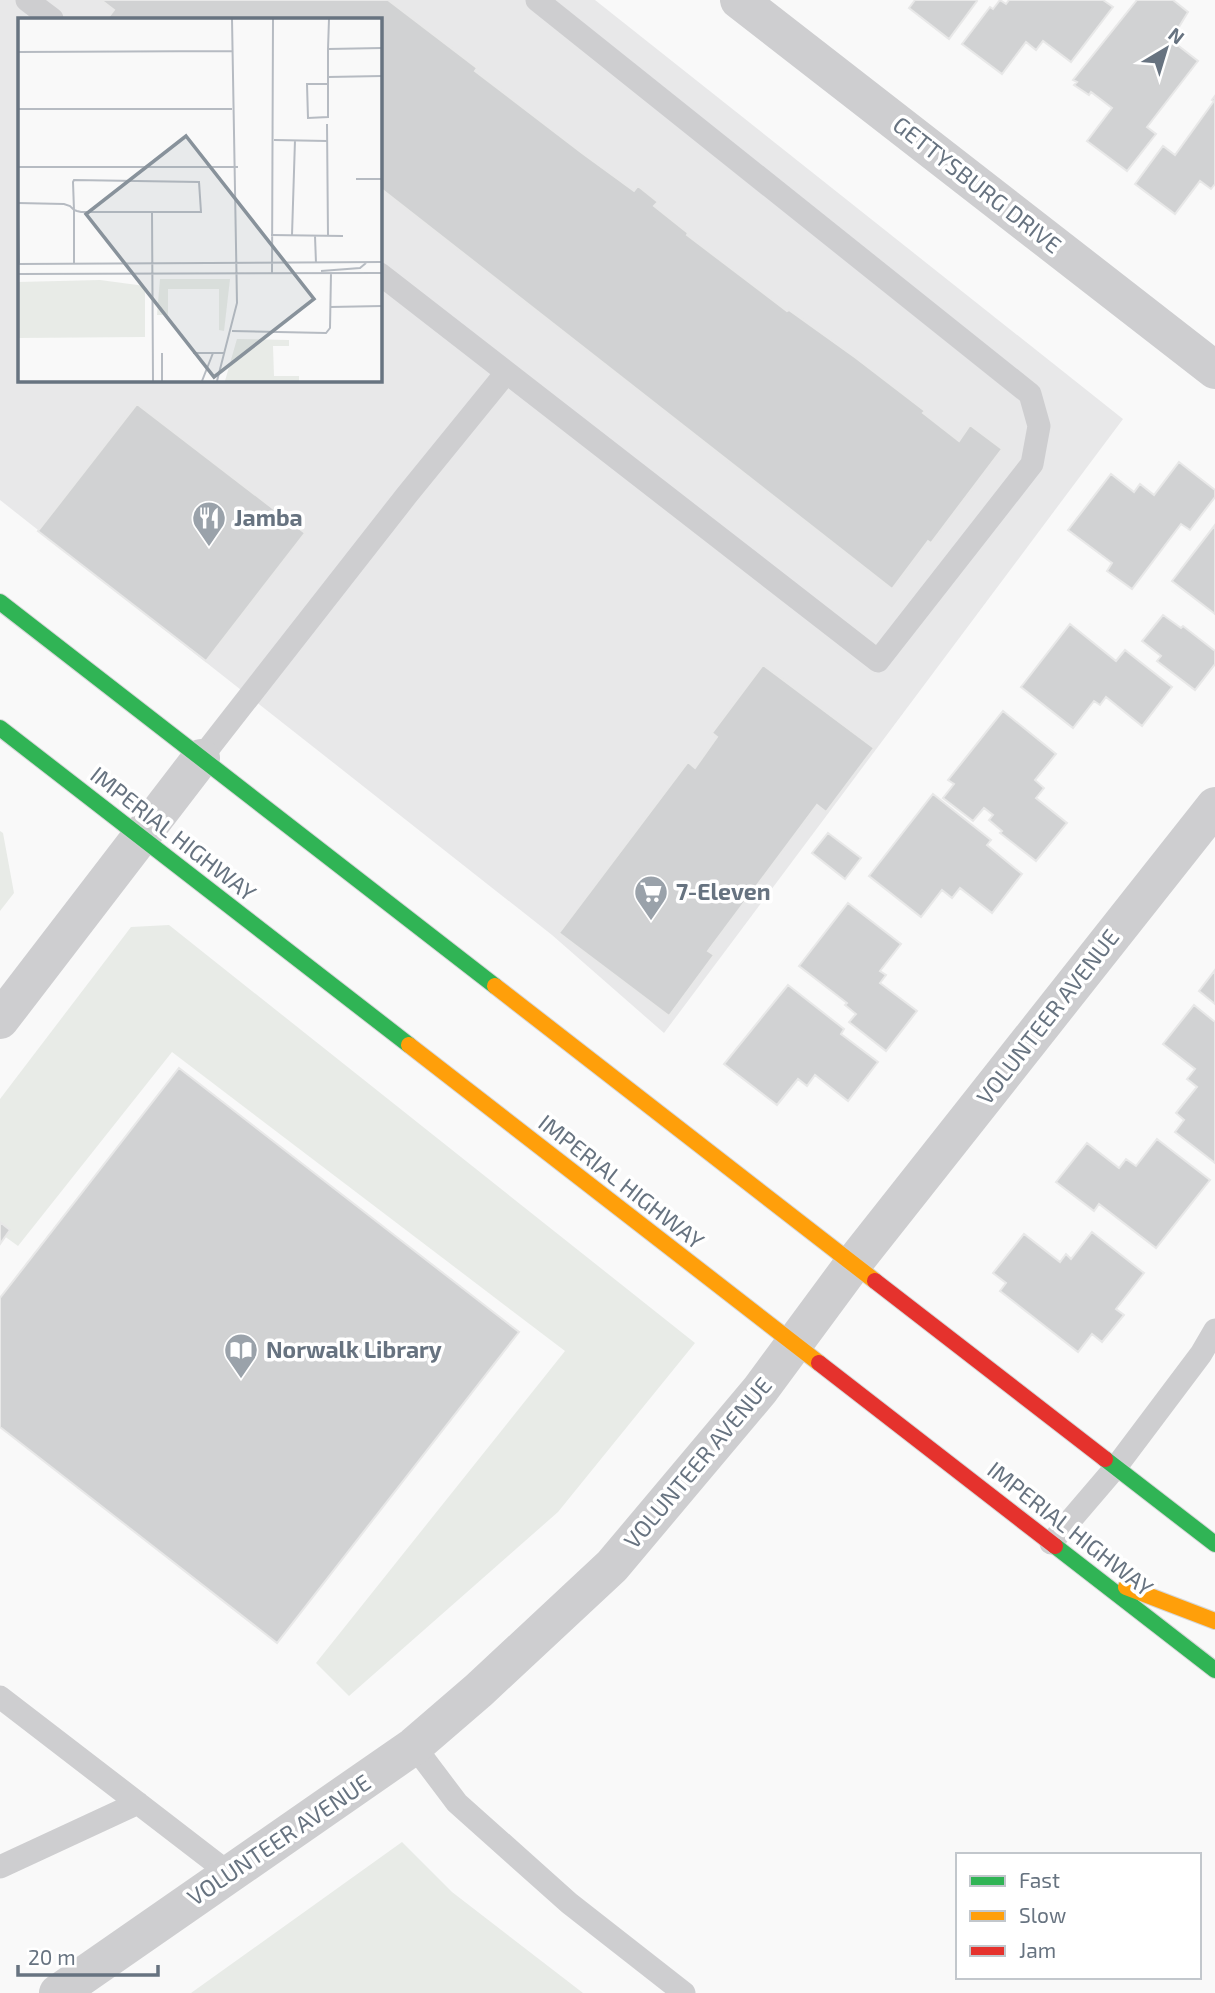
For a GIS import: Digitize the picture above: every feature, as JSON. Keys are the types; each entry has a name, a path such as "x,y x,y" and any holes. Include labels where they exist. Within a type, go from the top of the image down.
{"main road":[{"path":"0,602 1215,1544"},
{"name":"IMPERIAL HIGHWAY","path":"0,728 1215,1670"},
{"path":"1088,1572 1215,1621"}],"street":[{"name":"GETTYSBURG DRIVE","path":"739,0 1215,370"},
{"path":"0,1020 201,758"},
{"name":"VOLUNTEER AVENUE","path":"58,1993 414,1746 479,1690 612,1566 796,1345 853,1264 1215,806"}],"lane":[{"path":"27,0 51,18"},
{"path":"382,276 878,661 1032,464 1040,426 1030,394 537,0"},
{"path":"201,758 506,373"},
{"path":"1051,1543 1116,1467 1201,1354 1215,1330"},
{"path":"0,1697 230,1874"},
{"path":"414,1746 457,1803 569,1903 684,1993"},
{"path":"0,1867 138,1803"}],"shaded area":[{"path":"0,0 595,0 1123,419 664,1033 552,935 0,500"},
{"path":"0,831 3,833 14,893 0,911"},
{"path":"169,925 695,1343 558,1512 349,1696 316,1663 565,1351 172,1052 18,1246 0,1233 0,1099 131,927"},
{"path":"402,1842 452,1892 583,1993 191,1993"}],"building":[{"path":"101,0 388,0 582,153 634,191 638,186 658,202 654,206 688,233 687,235 787,311 856,358 959,441 970,425 1002,449 931,543 928,541 892,589 382,190 382,18 108,18 114,10"},
{"path":"915,0 977,1 949,39 909,8"},
{"path":"1000,0 1006,4 1009,0 1103,0 1113,7 1071,62 1043,41 1036,50 1026,42 1002,74 962,44 990,7 993,9"},
{"path":"1137,0 1173,0 1188,12 1171,40 1198,61 1147,127 1156,134 1127,171 1087,141 1112,108 1091,92 1089,95 1074,85 1077,82 1073,80"},
{"path":"1215,96 1215,184 1211,189 1200,181 1175,214 1135,184 1163,146 1175,155"},
{"path":"137,404 305,533 206,661 38,531"},
{"path":"1179,462 1215,490 1215,497 1190,530 1181,524 1132,589 1107,571 1112,563 1068,530 1111,474 1134,492 1140,484 1154,495"},
{"path":"1215,525 1215,614 1172,581"},
{"path":"1163,615 1181,628 1183,626 1215,651 1215,664 1195,690 1157,661 1161,656 1142,641"},
{"path":"1070,624 1116,661 1125,650 1172,687 1142,726 1106,697 1100,705 1094,701 1073,728 1021,687"},
{"path":"763,665 874,748 826,812 817,805 708,951 714,955 669,1016 559,933 688,762 695,768 717,737 712,733"},
{"path":"1003,711 1056,754 1035,780 1044,788 1036,798 1067,823 1036,861 1000,833 1002,831 989,820 993,815 984,808 973,821 943,798 954,784 948,780"},
{"path":"933,794 991,840 987,845 1022,874 992,913 960,888 952,898 942,890 921,917 869,876"},
{"path":"828,833 861,858 845,879 812,853"},
{"path":"848,903 901,944 880,971 886,975 880,983 917,1011 886,1051 849,1022 856,1014 845,1005 847,1003 799,966"},
{"path":"1215,970 1215,1004 1199,991"},
{"path":"788,985 844,1029 841,1034 878,1062 848,1101 815,1075 807,1086 798,1079 777,1105 724,1064"},
{"path":"1194,1005 1215,1022 1215,1163 1175,1132 1184,1120 1176,1113 1197,1087 1187,1079 1195,1069 1163,1044"},
{"name":"Norwalk Library","path":"179,1068 519,1332 277,1643 0,1427 0,1298"},
{"path":"1157,1139 1210,1180 1156,1248 1099,1204 1094,1211 1056,1182 1087,1143 1119,1168 1126,1159 1136,1166"},
{"path":"0,1222 10,1230 0,1244"},
{"path":"1092,1232 1144,1273 1116,1309 1124,1315 1102,1342 1092,1334 1078,1352 1000,1291 1006,1283 993,1273 1024,1234 1060,1262 1066,1254 1071,1259"}],"traffic: fast":[{"path":"0,602 495,986"},
{"path":"0,728 409,1045"},
{"path":"1105,1459 1215,1544"},
{"path":"1055,1546 1215,1670"}],"traffic: slow":[{"path":"495,986 875,1281"},
{"path":"409,1045 819,1363"},
{"path":"1126,1587 1215,1621"}],"traffic: jam":[{"path":"875,1281 1105,1459"},
{"path":"819,1363 1055,1546"}],"place":[{"name":"Jamba","path":"209,548"},
{"name":"7-Eleven","path":"651,922"},
{"name":"Norwalk Library","path":"241,1380"}]}
